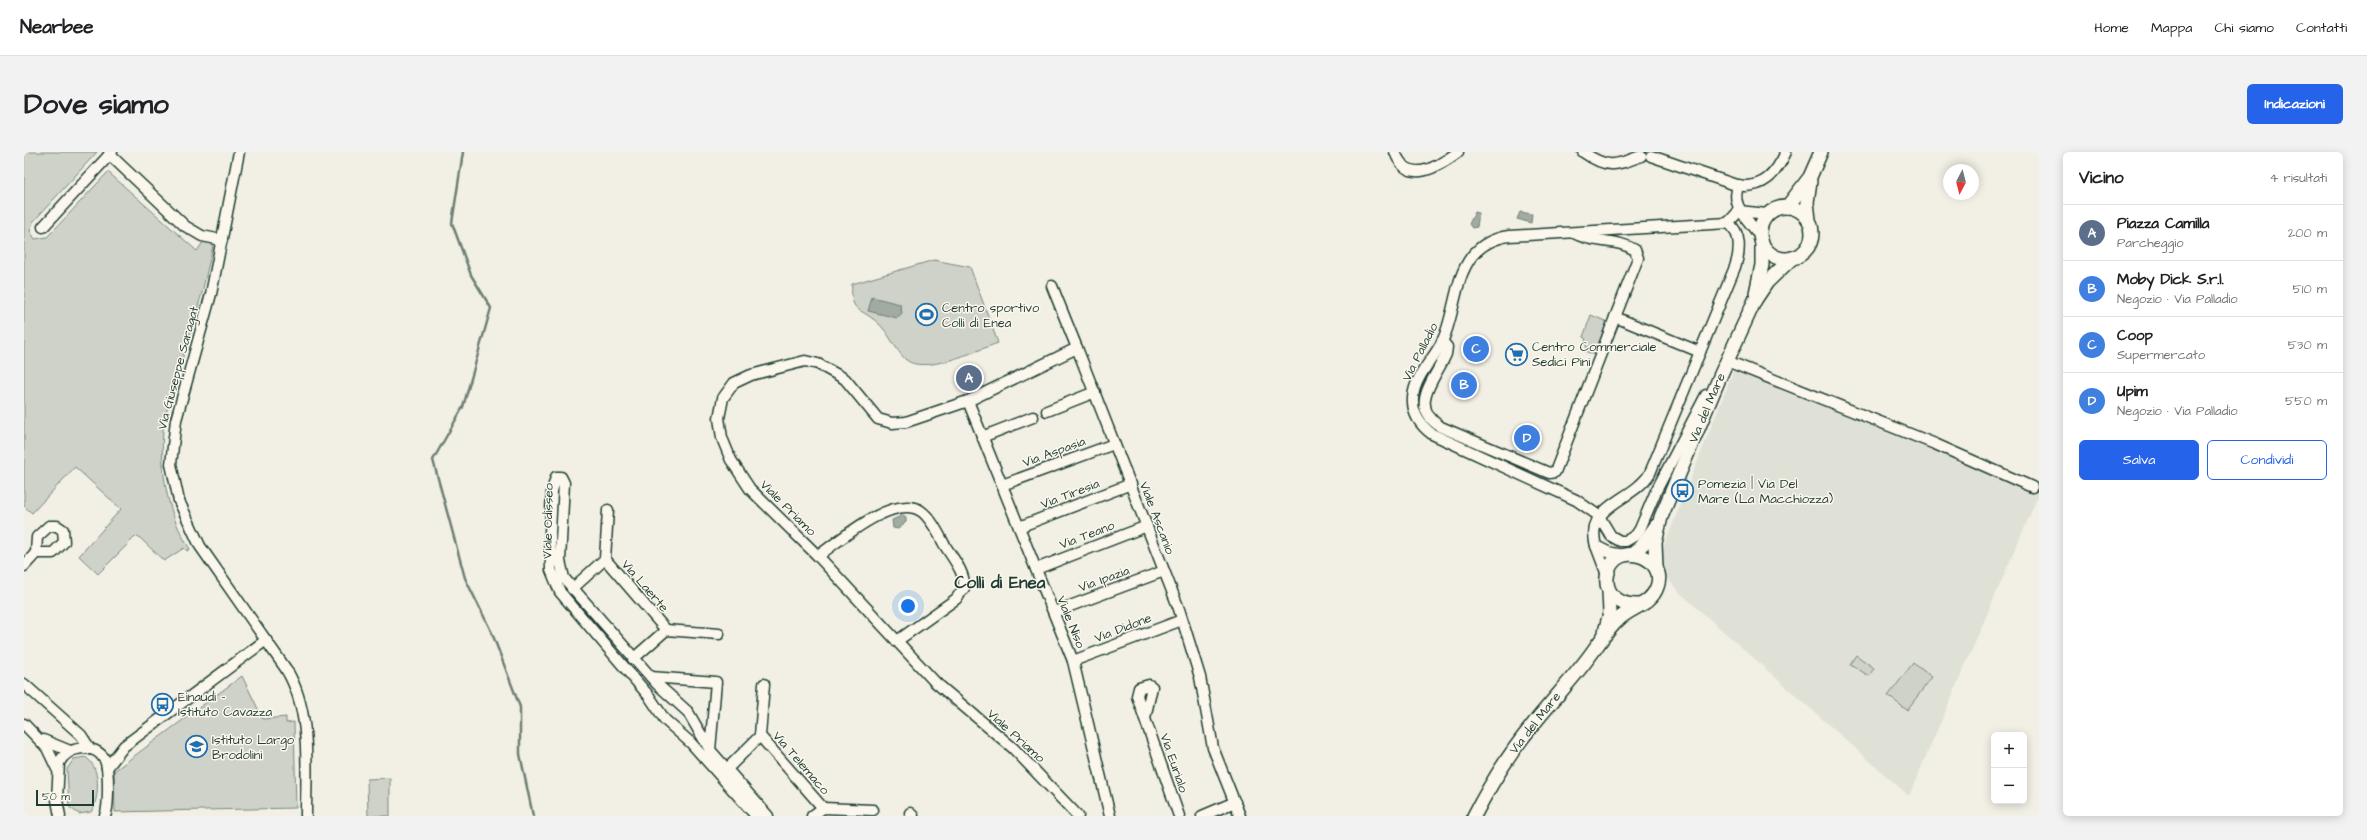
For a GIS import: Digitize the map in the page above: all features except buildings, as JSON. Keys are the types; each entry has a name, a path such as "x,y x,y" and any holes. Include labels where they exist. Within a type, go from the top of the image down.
{"main road":[{"path":"1787,207 1810,177 1821,152"},
{"path":"1809,220 1800,210 1787,207 1780,208 1767,214 1761,225 1761,240 1775,256 1792,258 1800,255 1810,244 1812,236 1807,202 1810,177"},
{"name":"Via del Mare","path":"1755,300 1762,265 1761,240"},
{"name":"Via del Mare","path":"1474,816 1494,780 1520,741 1590,656 1604,636 1619,618 1638,605 1650,600 1655,593 1659,577 1656,568 1655,543 1661,517 1721,374 1755,300 1767,282 1792,258"},
{"name":"Via del Mare","path":"1604,636 1610,613 1607,575 1613,563 1644,543 1661,517"},
{"path":"1628,554 1646,557 1656,568"},
{"path":"1609,591 1621,603 1638,605"}],"street":[{"name":"Via Giuseppe Saragat","path":"239,152 209,302 176,420 172,446 172,473 182,508 200,546 290,674 299,697 304,733 306,816"},
{"path":"1395,152 1404,165 1421,171 1437,167 1458,152"},
{"path":"1583,152 1607,165 1617,164 1647,154 1664,161 1739,185 1754,185 1767,180 1778,169 1786,152"},
{"path":"43,227 110,153 185,226 202,236 222,240"},
{"path":"1739,185 1736,194 1739,211 1752,224 1761,240"},
{"path":"1739,211 1767,214"},
{"path":"1607,575 1596,546 1593,531 1599,516 1648,477 1736,264 1739,248 1731,225 1739,211"},
{"name":"Via Palladio","path":"1599,516 1571,498 1446,442 1423,427 1414,410 1414,391 1442,341 1464,269 1482,246 1503,237 1572,232 1752,224"},
{"path":"1442,341 1447,347 1446,354 1424,397 1424,405 1430,418 1441,427 1553,473 1591,384 1615,317 1637,263 1637,253 1633,248 1620,243 1591,240 1572,232"},
{"name":"Viale Ascanio","path":"1052,286 1095,392 1182,620 1200,677 1211,741 1240,816"},
{"path":"1615,317 1700,352"},
{"path":"968,401 1077,348"},
{"path":"1727,361 1928,441 2032,487"},
{"name":"Viale Priamo","path":"968,401 910,422 886,422 872,414 854,388 845,379 818,364 805,362 748,376 728,388 722,401 720,422 724,443 733,465 750,489 818,556 942,689 1018,752 1078,816"},
{"path":"1599,516 1608,534 1616,539 1628,540 1636,536 1666,470 1706,395 1721,374"},
{"path":"1047,411 1095,392"},
{"name":"Viale Niso","path":"968,401 1073,661 1110,816"},
{"path":"982,437 1033,417"},
{"name":"Via Aspasia","path":"1002,485 1114,444"},
{"name":"Viale Odisseo","path":"756,816 660,712 649,696 564,599 553,576 550,515 552,483 554,478 558,476 562,478 564,483 560,565 562,575 572,589 633,659 688,712 710,750 768,816"},
{"name":"Via Tiresia","path":"1019,527 1130,484"},
{"path":"818,556 867,522 883,514 908,507 923,513 939,534 962,576 964,588 956,599 897,641"},
{"name":"Via Laerte","path":"608,510 605,559 666,630 719,634"},
{"name":"Via Teano","path":"1036,569 1147,526"},
{"path":"1596,546 1608,552 1628,554"},
{"path":"24,566 36,553"},
{"name":"Via Laerte","path":"572,589 605,559"},
{"name":"Via Ipazia","path":"1054,612 1164,571"},
{"name":"Via Didone","path":"1073,661 1182,620"},
{"name":"Via Laerte","path":"633,659 666,630"},
{"path":"106,815 107,768 124,746 266,640"},
{"path":"609,649 618,642"},
{"path":"651,678 716,682 710,750"},
{"path":"24,684 86,741 107,768"},
{"name":"Via Telemaco","path":"727,769 760,736 764,684"},
{"path":"660,712 664,702 674,699"},
{"name":"Via Eurialo","path":"1145,718 1179,816"},
{"path":"680,733 688,731 693,723"},
{"path":"24,724 40,738 53,746 72,750 94,751 124,746"},
{"path":"60,816 57,804 57,769 61,757 72,750 77,742 75,731"},
{"name":"Via Telemaco","path":"760,736 823,808"},
{"path":"40,738 49,751 57,769"},
{"path":"1202,816 1235,802"},
{"name":"Via Telemaco","path":"812,816 823,808 873,810"}],"shaded area":[{"path":"24,152 97,152 33,222 30,231 35,239 47,237 108,172 197,251 205,239 214,241 202,293 164,420 162,454 163,471 169,503 190,549 187,551 184,548 164,561 138,536 135,537 98,574 79,556 121,509 75,467 32,513 24,506"},
{"path":"1475,212 1479,213 1477,227 1472,228 1469,224"},
{"path":"1520,212 1532,214 1531,223 1517,219"},
{"name":"Centro sportivo Colli di Enea","path":"934,260 970,267 998,343 964,356 924,365 913,363 905,359 878,323 854,305 852,284"},
{"path":"872,297 900,304 902,313 897,318 868,311"},
{"path":"1591,315 1610,323 1598,353 1594,355 1585,351 1587,346 1584,344 1586,339 1583,337"},
{"path":"1739,357 2039,489 2039,494 1909,796 1679,592 1667,578 1661,553"},
{"path":"903,515 906,517 906,522 898,529 893,528 892,520"},
{"path":"1856,655 1874,668 1869,676 1850,664"},
{"path":"1913,663 1932,677 1907,710 1888,696"},
{"path":"242,676 263,719 286,717 286,723 294,722 296,808 115,812 114,771"},
{"path":"85,757 94,767 97,791 94,806 91,812 79,814 69,807 67,769 74,759"},
{"path":"390,778 390,816 368,816 367,779"}],"waterway":[{"path":"463,152 452,223 471,275 491,308 463,407 433,460 465,578 492,633 520,707 520,754 533,816"}],"place":[{"name":"Centro sportivo Colli di Enea","path":"927,315"},
{"name":"Coop","path":"1476,349"},
{"name":"Centro Commerciale Sedici Pini","path":"1517,354"},
{"name":"Piazza Camilla","path":"969,378"},
{"name":"Moby Dick S.r.l.","path":"1464,385"},
{"name":"Upim","path":"1527,438"},
{"name":"Pomezia | Via Del Mare (La Macchiozza)","path":"1683,491"},
{"name":"Einaudi - Istituto Cavazza","path":"163,704"},
{"name":"Istituto Largo Brodolini","path":"196,747"}],"district":[{"name":"Colli di Enea","path":"1000,583"}]}
